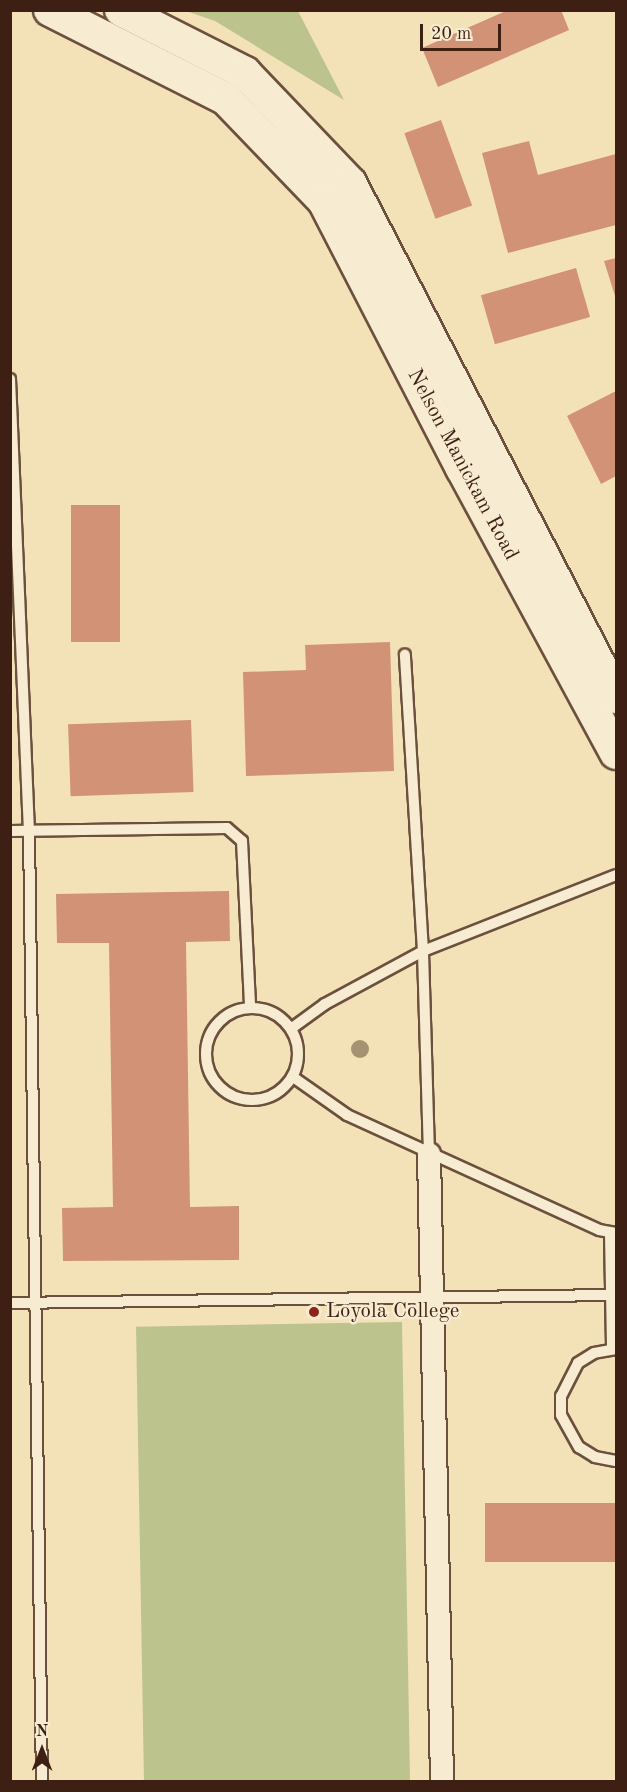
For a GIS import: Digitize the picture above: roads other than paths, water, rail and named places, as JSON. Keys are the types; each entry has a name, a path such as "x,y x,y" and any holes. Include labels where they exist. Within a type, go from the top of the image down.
{"main road":[{"name":"Nelson Manickam Road","path":"50,10 226,99 324,201 467,479 616,753"},
{"name":"Nelson Manickam Road","path":"121,10 245,73 350,183 616,697"},
{"path":"304,180 328,160"}],"street":[{"path":"429,1154 442,1782"}],"lane":[{"path":"10,379 29,831 38,1303 42,1782"},
{"path":"405,655 423,951 429,1154"},
{"path":"10,831 227,828 242,841 250,1007"},
{"path":"292,1028 325,1004 423,951 616,875"},
{"path":"250,1007 280,1016 292,1028 298,1044 293,1077 272,1096 257,1100 228,1094 213,1078 205,1057 213,1029 235,1010 250,1007"},
{"path":"293,1077 347,1115 429,1154 613,1232 611,1295 614,1348 594,1353 578,1363 561,1396 561,1414 579,1447 595,1457 616,1461"},
{"path":"10,1303 611,1295"}],"place":[{"name":"Loyola College","path":"314,1312"}]}
